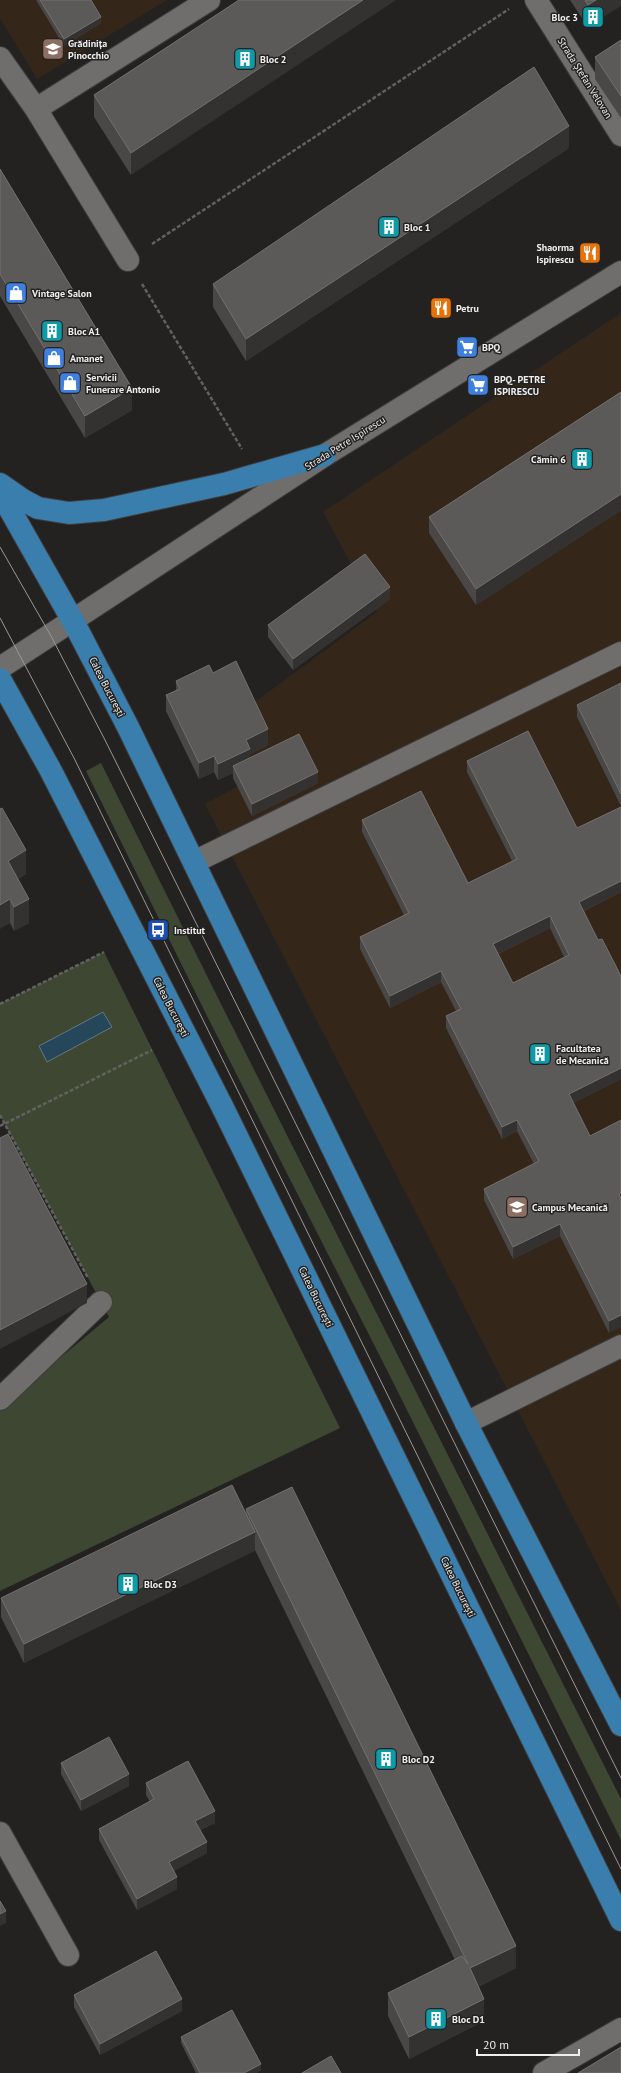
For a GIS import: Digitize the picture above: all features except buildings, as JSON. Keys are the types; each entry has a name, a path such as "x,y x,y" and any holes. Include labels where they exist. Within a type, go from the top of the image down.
{"main road":[{"path":"0,484 23,500 38,508 69,513 104,510 257,475 324,456"},
{"name":"Calea București","path":"0,492 73,621 194,862 466,1423 621,1725"},
{"name":"Calea București","path":"0,679 51,770 223,1108 621,1920"}],"street":[{"path":"36,109 209,0"},
{"name":"Strada Ștefan Velovan","path":"536,0 621,135"},
{"path":"0,58 36,109 128,260"},
{"name":"Strada Petre Ispirescu","path":"0,668 324,456 621,272"},
{"path":"194,862 621,653"},
{"path":"0,1399 101,1302"},
{"path":"466,1423 621,1346"},
{"path":"0,1833 68,1955"},
{"path":"544,2073 621,2029"}],"path":[{"path":"257,475 128,260 510,9"},
{"path":"0,1004 104,952"},
{"path":"0,1126 152,1050"},
{"path":"0,1114 4,1124 101,1302"}],"shaded area":[{"name":"Grădinița Pinocchio","path":"0,0 167,0 37,79 0,18"},
{"name":"Campus Mecanică","path":"621,313 621,1610 205,804 248,781 221,727 377,612 323,512"}],"green space":[{"path":"101,763 621,1799 621,1840 394,1384 207,1016 86,771"},
{"path":"104,952 340,1428 0,1591 0,1408 109,1317 0,1115 0,1004"}],"water":[{"path":"103,1012 112,1027 47,1062 39,1046"}],"tram line":[{"path":"0,547 51,636 105,740 621,1778"},
{"path":"0,618 74,758 621,1869"}],"place":[{"name":"Bloc 3","path":"593,17"},
{"name":"Grădinița Pinocchio","path":"53,49"},
{"name":"Bloc 2","path":"245,59"},
{"name":"Bloc 1","path":"389,227"},
{"name":"Shaorma Ispirescu","path":"590,253"},
{"name":"Vintage Salon","path":"16,293"},
{"name":"Petru","path":"441,308"},
{"name":"Bloc A1","path":"52,331"},
{"name":"BPQ","path":"467,347"},
{"name":"Amanet","path":"54,358"},
{"name":"Servicii Funerare Antonio","path":"70,383"},
{"name":"BPQ- PETRE ISPIRESCU","path":"478,385"},
{"name":"Cămin 6","path":"582,459"},
{"name":"Institut","path":"158,930"},
{"name":"Facultatea de Mecanică","path":"540,1054"},
{"name":"Campus Mecanică","path":"517,1207"},
{"name":"Bloc D3","path":"128,1584"},
{"name":"Bloc D2","path":"386,1759"},
{"name":"Bloc D1","path":"436,2019"}]}
